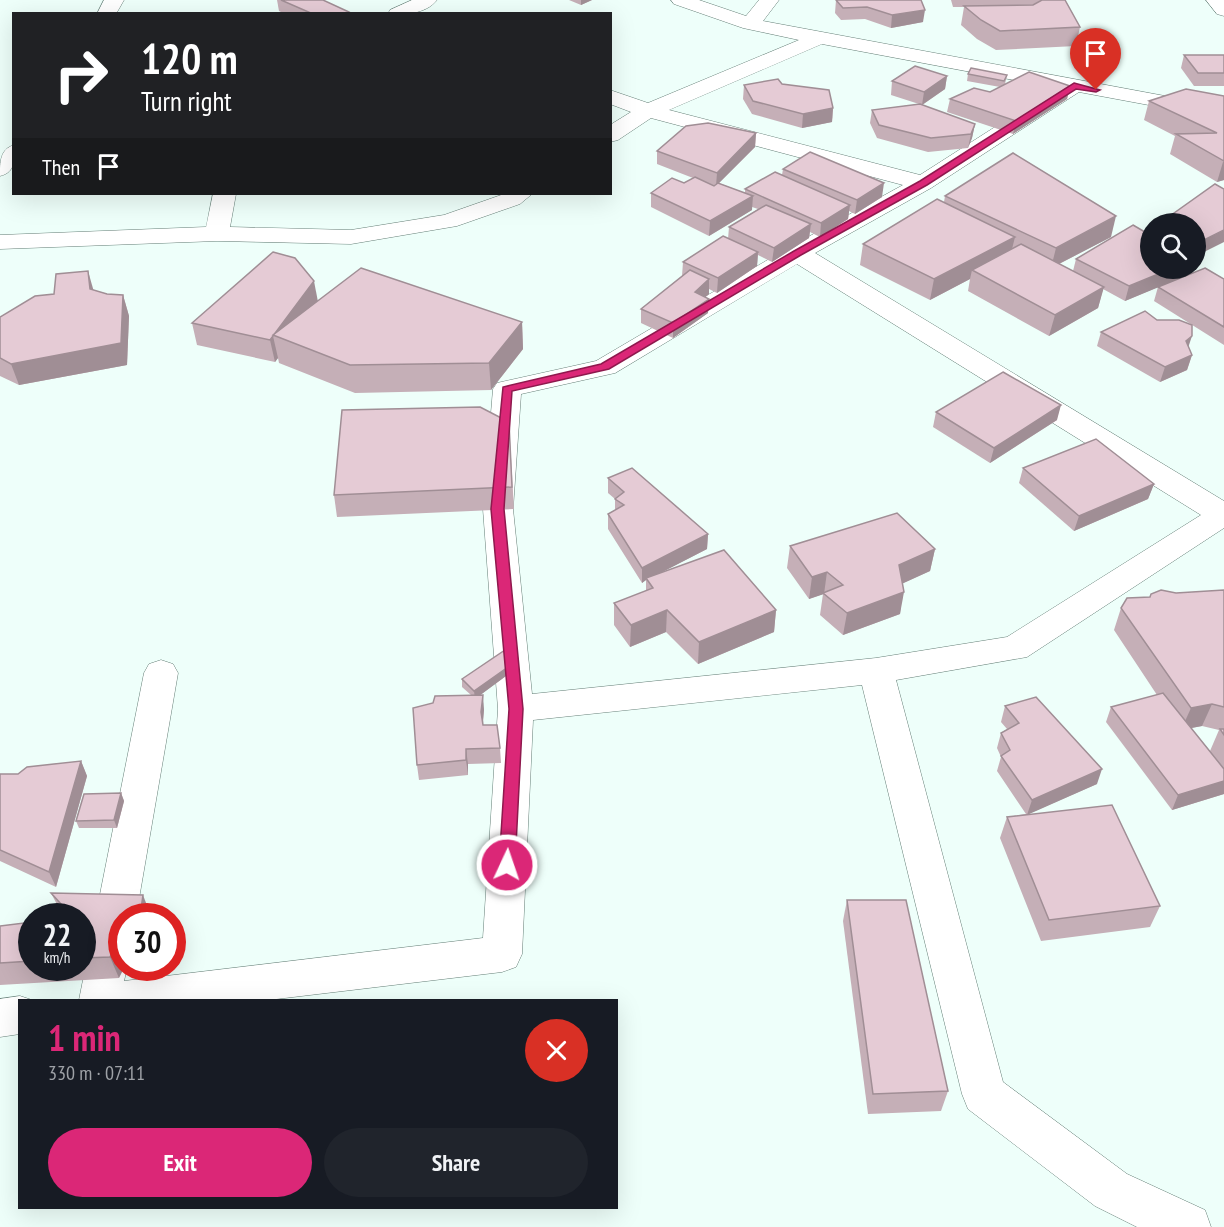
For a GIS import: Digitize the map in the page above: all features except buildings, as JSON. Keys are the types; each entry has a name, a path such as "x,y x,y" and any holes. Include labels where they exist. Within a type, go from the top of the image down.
{"street":[{"path":"406,12 428,0"},
{"path":"681,0 750,24 1224,113"},
{"path":"750,24 769,0"},
{"path":"1216,0 1224,10"},
{"path":"612,134 648,111 820,38"},
{"path":"128,999 502,954 516,709 498,509 507,389 605,367 797,253 923,183 1074,86"},
{"path":"612,97 648,111 923,183"},
{"path":"0,169 12,154"},
{"path":"217,234 224,195"},
{"path":"0,242 217,234 351,237 448,221 513,199 519,195"},
{"path":"516,709 876,671 1015,648 1224,514 797,253"},
{"path":"876,671 984,1094 1111,1190 1188,1227"},
{"path":"99,999 161,673"},
{"path":"0,1018 18,1015"}],"route":[{"path":"507,865 516,709 498,509 507,389 605,367 797,253 923,183 1074,86 1096,90"}]}
